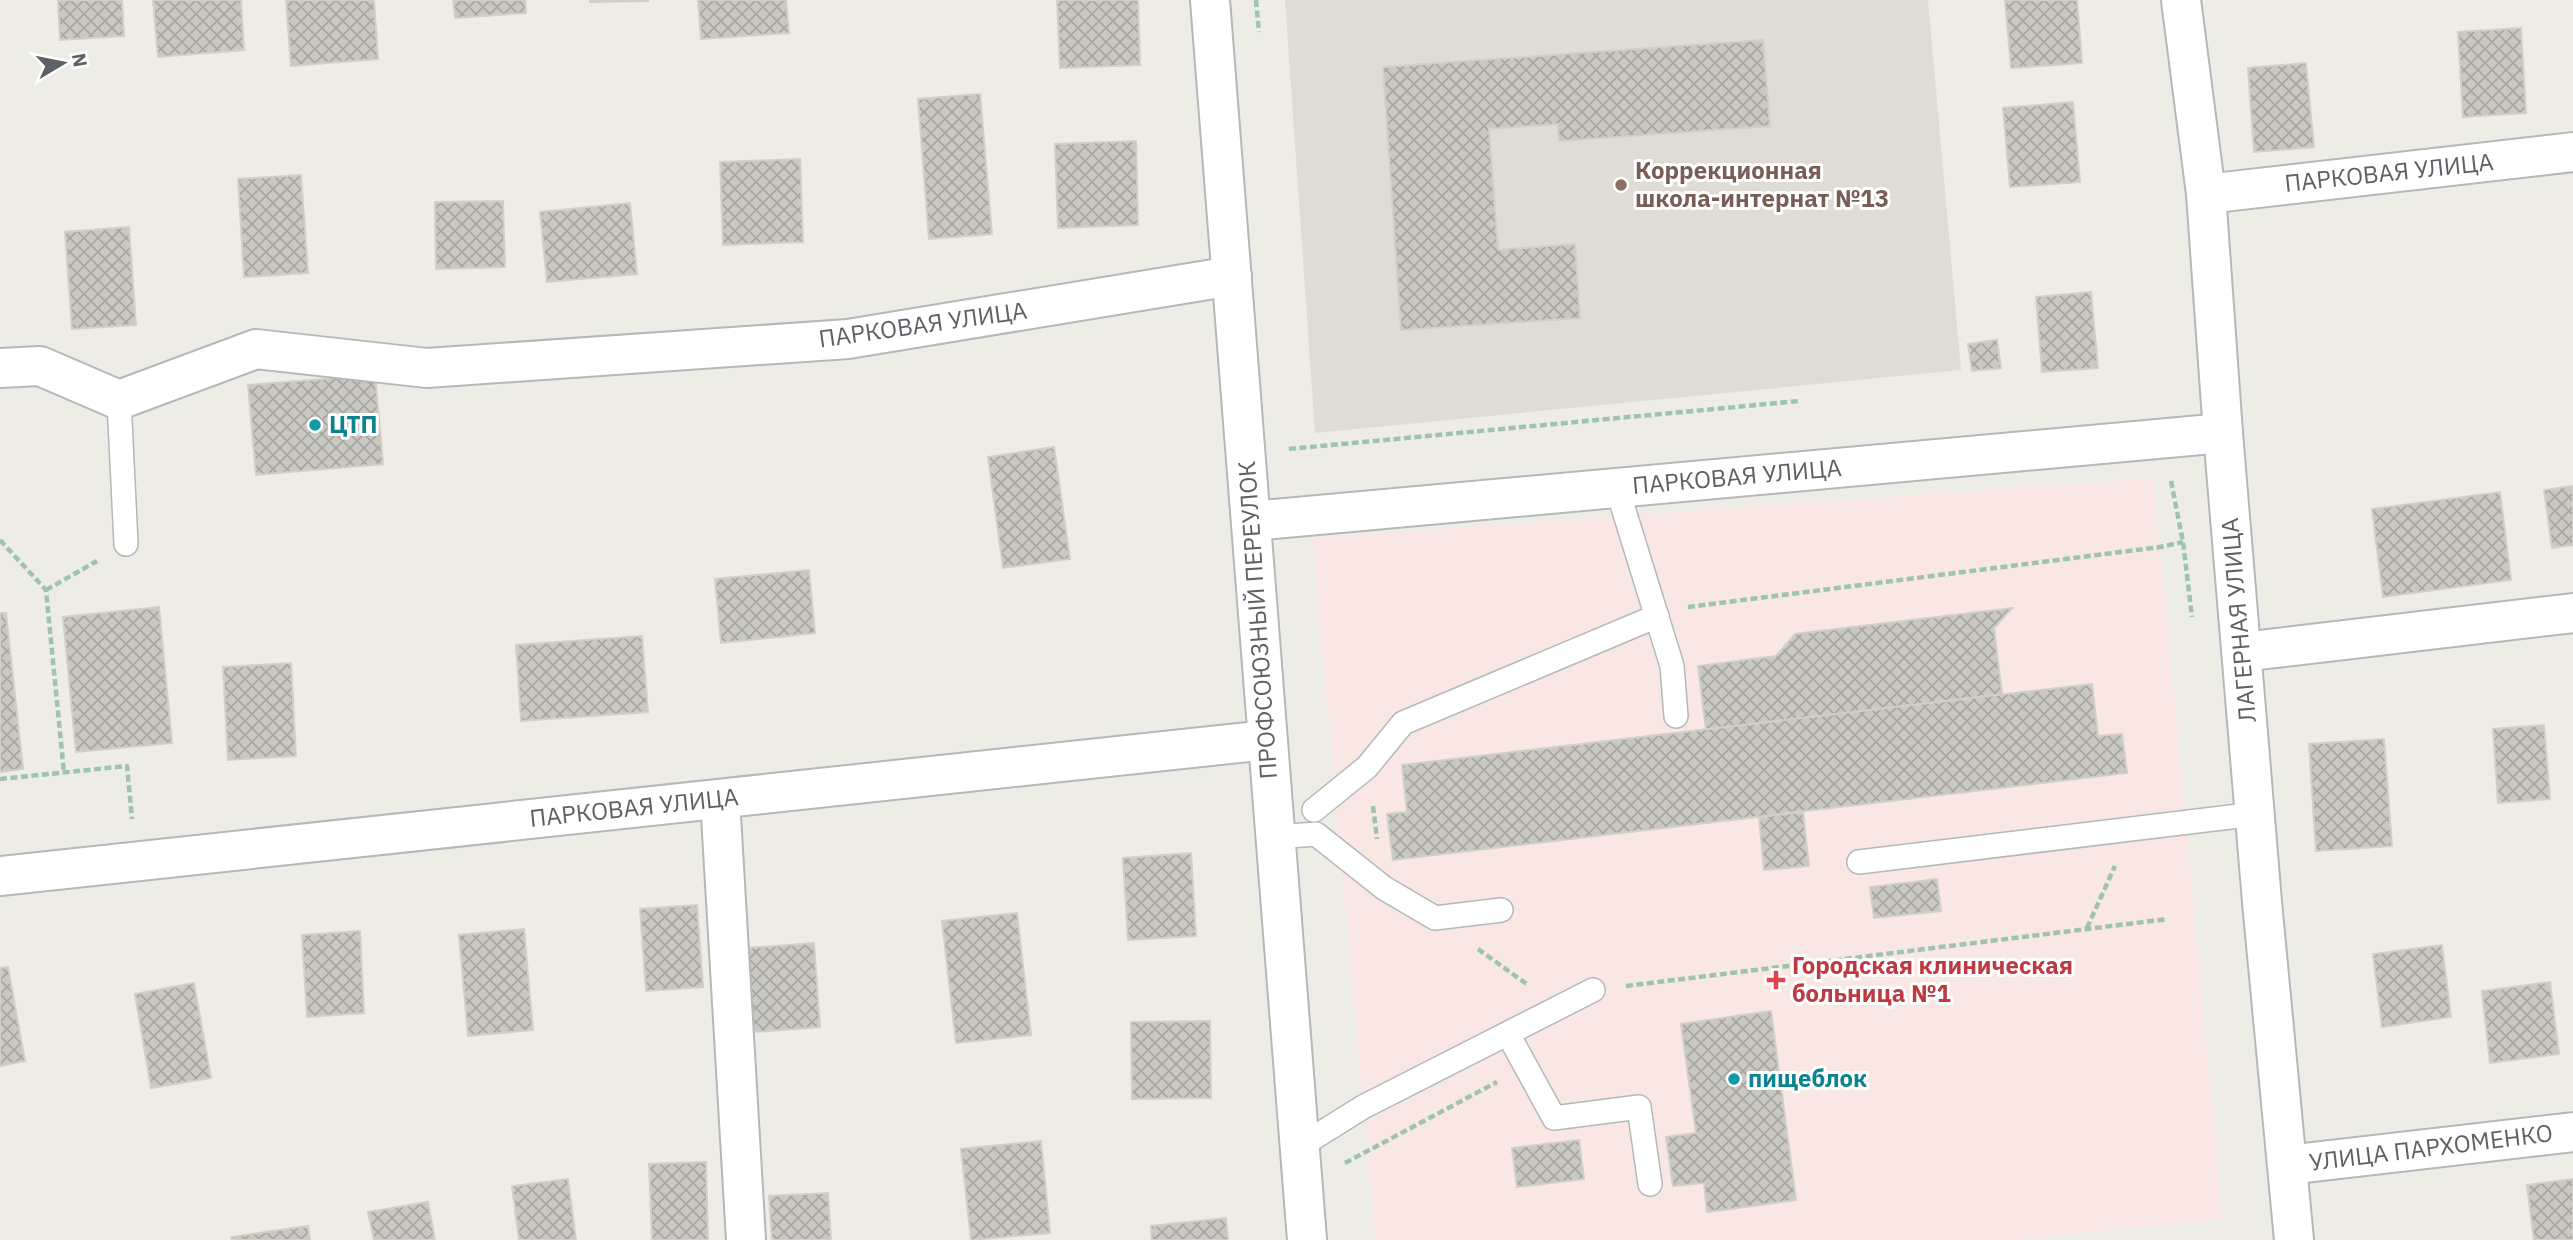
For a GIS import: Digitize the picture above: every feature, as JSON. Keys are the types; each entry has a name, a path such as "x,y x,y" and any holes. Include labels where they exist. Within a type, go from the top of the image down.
{"street":[{"name":"ПРОФСОЮЗНЫЙ ПЕРЕУЛОК","path":"1210,0 1307,1240"},
{"name":"ЛАГЕРНАЯ УЛИЦА","path":"2181,0 2206,194 2255,814 2294,1240"},
{"name":"ПАРКОВАЯ УЛИЦА","path":"2206,194 2573,152"},
{"name":"ПАРКОВАЯ УЛИЦА","path":"119,400 256,349 427,369 834,340 1232,276"},
{"path":"0,368 40,366 119,400"},
{"name":"ПАРКОВАЯ УЛИЦА","path":"1252,521 2223,433"},
{"path":"2242,652 2573,613"},
{"name":"ПАРКОВАЯ УЛИЦА","path":"0,876 1267,740"},
{"path":"720,799 747,1240"},
{"name":"УЛИЦА ПАРХОМЕНКО","path":"2288,1165 2573,1132"}],"lane":[{"path":"119,400 126,544"},
{"path":"1617,488 1672,666 1676,716"},
{"path":"1314,810 1367,767 1403,723 1657,617"},
{"path":"1859,862 2255,814"},
{"path":"1275,837 1316,834 1384,888 1435,918 1501,910"},
{"path":"1299,1147 1363,1107 1593,990"},
{"path":"1508,1034 1554,1118 1639,1107 1650,1184"}],"path":[{"path":"1246,453 1799,401"},
{"path":"0,540 46,590 64,773"},
{"path":"1657,617 1677,608 2183,542"},
{"path":"46,590 126,544"},
{"path":"0,779 127,766 135,862"},
{"path":"1367,767 1384,888"},
{"path":"2087,929 2132,829"},
{"path":"1435,918 1560,1008"},
{"path":"1593,990 2168,919"}],"shaded area":[{"name":"Коррекционная школа-интернат №13","path":"1285,0 1928,0 1961,370 1315,433"},
{"name":"Городская клиническая больница №1","path":"2154,478 2223,1219 2015,1240 1375,1240 1312,538"}],"building":[{"path":"58,0 122,0 124,36 60,40"},
{"path":"153,0 241,0 244,50 158,57"},
{"path":"286,0 374,0 378,59 291,66"},
{"path":"453,0 525,0 526,13 455,18"},
{"path":"648,0 648,1 590,2"},
{"path":"698,0 786,0 789,33 701,39"},
{"path":"1057,0 1138,0 1140,65 1060,68"},
{"path":"2005,0 2077,0 2082,63 2011,68"},
{"path":"2521,28 2526,113 2463,117 2458,32"},
{"path":"1763,40 1770,126 1559,141 1558,124 1489,129 1498,250 1575,244 1580,318 1401,330 1383,67"},
{"path":"2306,63 2314,147 2254,152 2248,68"},
{"path":"980,94 992,234 929,239 918,99"},
{"path":"2073,102 2080,182 2010,187 2003,108"},
{"path":"1136,141 1138,225 1058,228 1055,144"},
{"path":"800,159 803,242 723,245 720,162"},
{"path":"301,175 308,273 244,277 238,179"},
{"path":"503,201 505,267 436,269 435,202"},
{"path":"630,203 637,274 547,282 540,212"},
{"path":"129,227 136,325 72,329 65,232"},
{"path":"2091,292 2098,368 2042,372 2036,297"},
{"path":"1997,340 2001,368 1972,371 1968,344"},
{"name":"ЦТП","path":"375,375 383,464 256,475 248,385"},
{"path":"1054,447 1070,559 1003,568 988,457"},
{"path":"2573,486 2573,545 2552,548 2544,490"},
{"path":"2500,492 2511,580 2383,597 2372,509"},
{"path":"809,570 815,633 721,643 715,579"},
{"path":"159,607 172,743 76,752 63,617"},
{"path":"2012,608 1994,628 2002,694 1706,730 1698,666 1776,656 1795,634"},
{"path":"0,613 6,613 23,769 0,772"},
{"path":"642,636 648,712 521,721 516,645"},
{"path":"291,663 296,756 228,760 223,667"},
{"path":"2092,684 2098,736 2122,734 2127,773 1393,860 1387,814 1407,812 1402,765"},
{"path":"2544,725 2550,799 2498,803 2493,729"},
{"path":"2384,739 2392,846 2316,851 2309,744"},
{"path":"1803,812 1809,866 1764,870 1759,817"},
{"path":"1191,853 1196,936 1128,940 1123,858"},
{"path":"1937,879 1941,911 1874,918 1870,887"},
{"path":"697,905 703,987 646,991 640,909"},
{"path":"1017,913 1031,1035 956,1043 942,921"},
{"path":"524,929 533,1030 468,1036 459,935"},
{"path":"360,931 364,1013 307,1017 302,935"},
{"path":"814,943 820,1027 754,1032 748,948"},
{"path":"2442,945 2451,1017 2382,1027 2373,954"},
{"path":"8,967 25,1061 0,1066 0,968"},
{"path":"2550,982 2559,1054 2490,1063 2482,991"},
{"path":"194,983 211,1078 151,1088 135,994"},
{"name":"пищеблок","path":"1771,1011 1796,1200 1707,1212 1704,1183 1673,1186 1666,1137 1696,1133 1681,1024"},
{"path":"1210,1021 1211,1098 1132,1099 1131,1022"},
{"path":"1579,1140 1584,1179 1517,1187 1512,1148"},
{"path":"1041,1141 1050,1233 971,1240 961,1149"},
{"path":"706,1162 708,1240 652,1240 649,1164"},
{"path":"568,1179 576,1240 519,1240 512,1186"},
{"path":"2573,1179 2573,1240 2534,1240 2527,1185"},
{"path":"828,1193 831,1240 772,1240 769,1196"},
{"path":"428,1202 435,1240 374,1240 368,1212"},
{"path":"1226,1218 1228,1240 1152,1240 1151,1226"},
{"path":"308,1226 310,1240 232,1240 231,1237"}],"place":[{"name":"Коррекционная школа-интернат №13","path":"1621,185"},
{"name":"ЦТП","path":"315,425"},
{"name":"Городская клиническая больница №1","path":"1776,980"},
{"name":"пищеблок","path":"1734,1079"}]}
